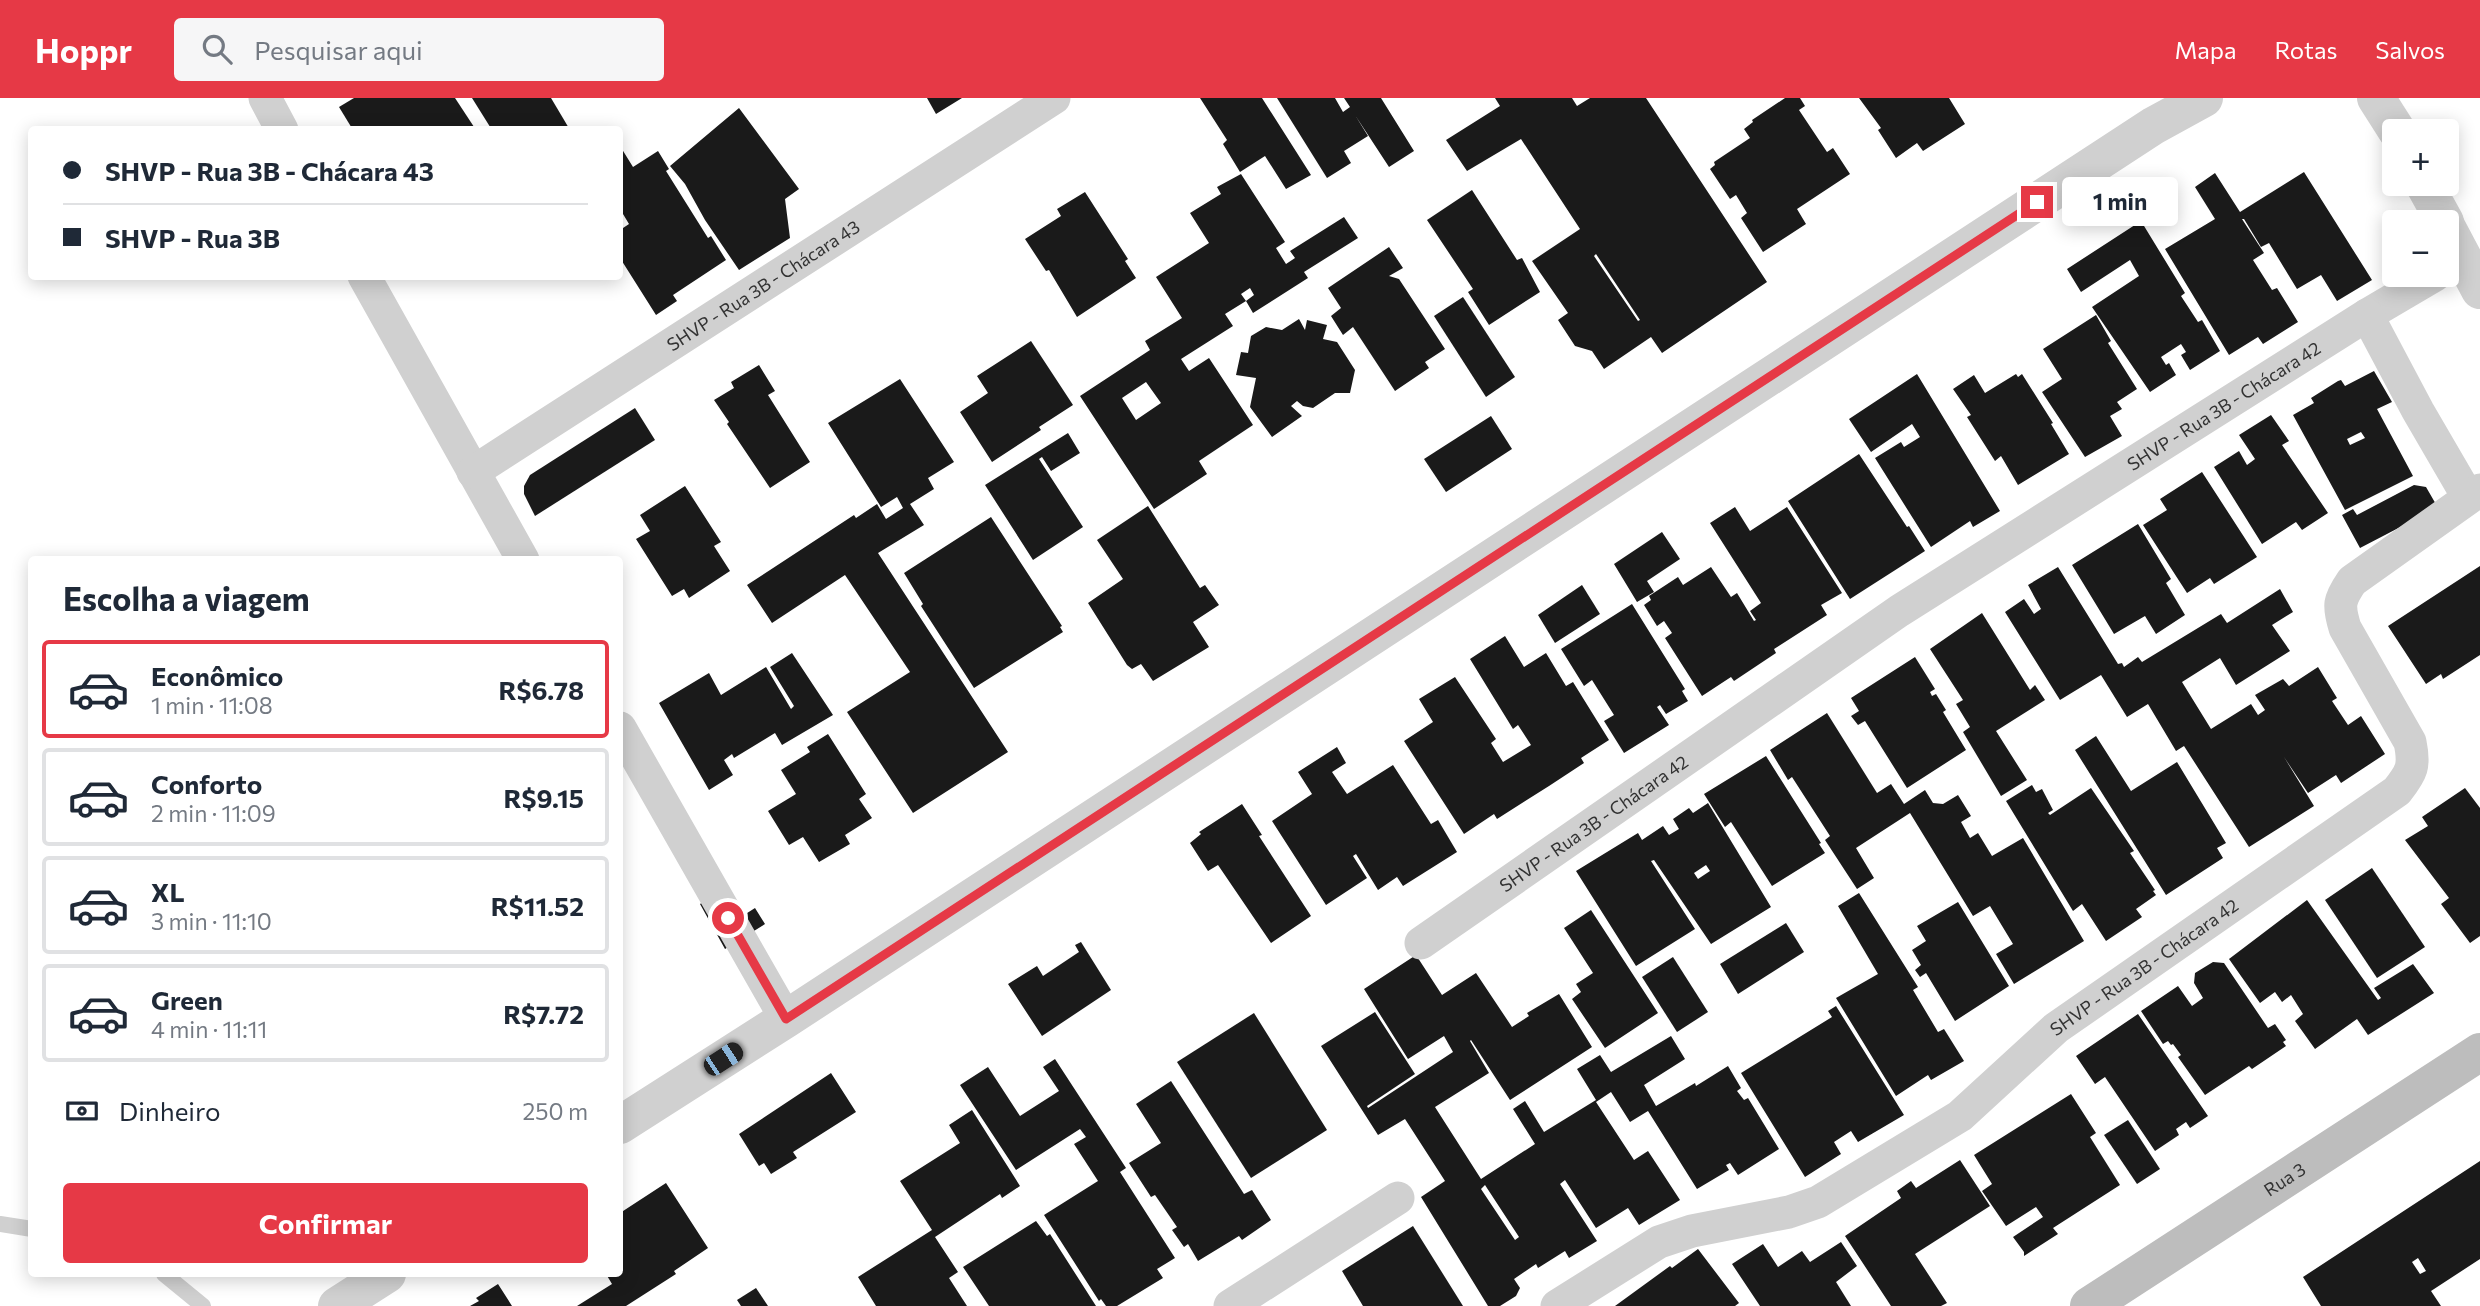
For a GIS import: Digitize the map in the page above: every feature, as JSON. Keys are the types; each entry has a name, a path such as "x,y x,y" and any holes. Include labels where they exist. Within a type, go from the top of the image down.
{"main road":[{"name":"Rua 3","path":"2090,1306 2480,1052"}],"street":[{"path":"265,98 280,126"},
{"name":"SHVP - Rua 3B - Chácara 43","path":"473,472 1054,98"},
{"path":"623,1123 2153,126 2204,98"},
{"path":"2376,98 2389,119"},
{"path":"366,280 521,556"},
{"name":"SHVP - Rua 3B - Chácara 42","path":"1421,943 1899,611 2409,287"},
{"name":"SHVP - Rua 3B - Chácara 42","path":"1558,1306 1659,1242 1692,1231 1790,1212 1818,1202 1960,1116 2056,1028 2397,791 2410,775 2413,759 2410,742 2345,628 2339,608 2352,581 2474,493 2418,411 2367,315"},
{"path":"623,733 786,1019"},
{"path":"1230,1306 1398,1198"},
{"path":"337,1306 382,1277"}],"lane":[{"path":"0,1224 28,1228"},
{"path":"168,1277 203,1306"}],"building":[{"path":"354,98 455,98 473,126 351,126 339,107"},
{"path":"472,98 551,98 568,126 490,126"},
{"path":"927,98 962,98 936,114"},
{"path":"1200,98 1262,98 1311,175 1286,189 1265,156 1240,172 1223,144 1227,140"},
{"path":"1277,98 1335,98 1343,112 1350,107 1344,98 1381,98 1414,151 1389,167 1355,115 1368,136 1344,151 1351,163 1327,178"},
{"path":"1495,98 1572,98 1577,106 1590,98 1646,98 1767,282 1662,353 1651,337 1604,369 1592,351 1575,346 1558,320 1568,313 1532,261 1580,229 1521,139 1467,171 1446,140 1500,106","holes":["1596,254 1640,320 1638,321 1594,256"]},
{"path":"1785,98 1800,98 1805,106 1799,110 1827,152 1833,148 1850,174 1797,209 1806,224 1763,252 1741,218 1747,213 1736,195 1730,199 1710,169 1715,165 1714,162 1750,138 1744,129 1752,120"},
{"path":"1859,98 1949,98 1965,124 1923,151 1917,143 1896,158 1878,130 1881,128"},
{"path":"739,108 799,189 785,199 790,238 739,270 705,220 685,184 670,166"},
{"path":"623,151 633,167 658,151 669,169 666,171 708,238 711,236 726,260 673,295 677,301 656,315 623,263 623,228 629,224 623,214"},
{"path":"2304,172 2372,280 2337,301 2321,275 2297,289 2269,243 2261,247 2242,219 2264,253 2253,260 2272,290 2277,288 2298,322 2263,344 2258,337 2229,355 2165,249 2215,219 2195,187 2215,173 2240,212"},
{"path":"1241,174 1285,242 1276,248 1286,264 1295,258 1290,251 1344,217 1358,238 1304,272 1308,278 1253,313 1246,301 1225,314 1233,326 1181,359 1189,371 1209,358 1253,425 1199,461 1207,474 1154,509 1080,396 1150,350 1145,341 1182,318 1156,277 1209,243 1190,213 1221,194 1217,187","holes":["1250,288 1254,295 1246,301 1241,294","1146,382 1161,403 1136,420 1122,398"]},
{"path":"1472,190 1517,260 1522,258 1540,292 1489,325 1468,292 1473,289 1427,220"},
{"path":"1085,192 1128,259 1125,261 1136,278 1077,317 1049,270 1046,271 1025,239 1061,216 1057,209"},
{"path":"2141,221 2185,293 2181,296 2198,322 2202,320 2220,351 2190,370 2181,355 2186,352 2181,344 2161,357 2166,365 2169,363 2176,375 2150,392 2092,307 2139,276 2130,260 2081,292 2067,269"},
{"path":"1389,247 1403,268 1389,276 1399,279 1445,349 1425,362 1429,368 1395,391 1353,327 1343,335 1331,316 1341,308 1328,288"},
{"path":"1463,297 1515,377 1486,397 1434,316"},
{"path":"2096,315 2111,341 2108,343 2137,389 2117,402 2122,409 2110,416 2122,436 2085,457 2042,392 2062,379 2043,349"},
{"path":"1299,319 1305,330 1307,320 1327,325 1323,339 1337,342 1355,370 1350,393 1335,393 1313,408 1303,406 1297,401 1291,406 1302,416 1272,437 1250,407 1256,378 1236,375 1241,352 1248,353 1251,336 1266,327 1282,330"},
{"path":"1031,341 1073,405 992,462 960,412 988,393 977,376"},
{"path":"759,365 775,391 768,395 810,462 770,488 714,400 734,388 731,382"},
{"path":"2374,371 2392,402 2377,409 2413,476 2345,510 2293,415 2314,403 2311,398 2338,381 2341,380 2345,386","holes":["2361,432 2365,438 2350,445 2347,439"]},
{"path":"1917,374 2000,511 1973,527 1970,521 1931,547 1875,458 1901,442 1904,447 1920,437 1912,424 1871,452 1849,419"},
{"path":"2016,374 2018,377 2022,374 2069,454 2018,485 2001,456 1995,461 1967,417 1971,415 1953,389 1974,375 1985,393"},
{"path":"900,379 954,462 928,478 934,489 910,504 924,525 878,553 1008,752 913,813 847,712 910,672 845,575 772,623 747,585 854,515 856,518 877,504 886,519 903,508 897,497 881,507 828,423"},
{"path":"635,408 655,440 535,516 524,494 524,486 530,475"},
{"path":"2271,415 2289,441 2282,445 2328,513 2302,530 2296,522 2262,544 2214,467 2239,451 2247,465 2255,459 2239,435"},
{"path":"1491,416 1512,449 1446,492 1424,459"},
{"path":"1068,433 1080,453 1051,471 1042,457 1039,459 1083,527 1033,560 985,485"},
{"path":"1859,454 1925,551 1850,599 1788,501"},
{"path":"2202,472 2257,557 2214,584 2210,578 2187,593 2143,525 2167,510 2160,499"},
{"path":"2414,485 2426,487 2437,506 2435,509 2360,548 2342,515 2353,509 2357,515"},
{"path":"685,486 721,542 714,546 730,571 689,598 684,589 672,596 636,539 650,531 640,515"},
{"path":"1148,506 1200,588 1205,585 1219,605 1193,622 1209,647 1153,681 1141,664 1132,669 1127,665 1088,603 1123,579 1097,540"},
{"path":"1735,507 1750,531 1787,507 1842,593 1821,605 1827,615 1774,649 1776,653 1734,681 1731,677 1702,696 1665,638 1672,633 1664,621 1657,626 1644,605 1651,600 1649,596 1678,577 1683,585 1711,567 1731,597 1737,593 1754,621 1756,620 1750,611 1761,603 1710,523"},
{"path":"991,517 1062,626 1060,627 1063,632 974,688 921,606 923,604 904,573"},
{"path":"2138,524 2171,579 2166,583 2185,615 2156,634 2145,616 2114,634 2072,565"},
{"path":"1662,532 1680,559 1647,581 1654,592 1637,602 1614,564"},
{"path":"2480,566 2480,655 2443,679 2441,674 2426,684 2388,626"},
{"path":"2058,567 2118,664 2122,663 2124,667 2138,657 2142,662 2221,614 2227,623 2280,589 2293,612 2272,625 2290,651 2236,685 2220,658 2182,682 2211,729 2251,704 2258,715 2265,710 2255,695 2283,679 2289,686 2318,667 2337,698 2332,701 2348,725 2361,716 2385,754 2341,783 2336,775 2308,793 2284,757 2314,806 2249,847 2184,746 2176,751 2148,704 2127,717 2101,675 2060,700 2005,612 2024,599 2034,614 2041,609 2028,585"},
{"path":"1582,585 1600,614 1555,643 1538,615"},
{"path":"1632,604 1685,689 1682,691 1688,701 1666,714 1660,705 1657,707 1669,725 1624,753 1604,721 1614,715 1592,680 1584,686 1561,649"},
{"path":"1982,613 2030,690 2035,685 2045,700 1996,731 2027,780 2001,796 1963,732 1970,727 1956,704 1963,700 1930,649"},
{"path":"1505,636 1524,667 1546,653 1566,686 1573,682 1609,740 1581,758 1584,763 1549,786 1497,819 1494,814 1464,834 1404,741 1433,722 1419,699 1455,677 1496,739 1491,743 1503,762 1531,745 1518,725 1513,729 1470,659"},
{"path":"792,653 833,715 782,745 775,733 734,758 732,754 724,760 733,775 709,790 659,703 709,673 721,695 766,667 791,709 794,706 770,667"},
{"path":"1915,657 1935,689 1930,692 1932,696 1936,694 1946,710 1943,712 1966,750 1907,788 1865,721 1858,725 1851,716 1859,711 1851,698"},
{"path":"1827,713 1877,793 1891,784 1904,804 1925,790 1933,803 1943,804 1958,795 1971,816 1961,822 1970,838 1978,833 1992,856 2023,838 2084,941 2014,984 1996,954 2013,944 1990,906 1973,916 1910,813 1856,848 1874,878 1857,889 1825,840 1830,836 1792,777 1788,780 1770,750"},
{"path":"828,734 866,794 859,799 872,818 845,835 850,844 819,862 803,837 789,845 768,811 796,794 781,770 810,752 807,747"},
{"path":"2096,736 2131,791 2177,762 2226,843 2217,848 2223,858 2166,895 2075,750"},
{"path":"1337,747 1346,763 1332,772 1347,794 1393,765 1431,824 1438,820 1457,852 1403,886 1397,877 1378,890 1356,854 1353,856 1367,878 1326,905 1272,821 1312,794 1298,772"},
{"path":"1766,756 1825,853 1772,886 1731,822 1725,827 1704,794"},
{"path":"2032,785 2036,792 2042,789 2053,810 2048,813 2050,815 2091,788 2134,851 2130,853 2155,890 2153,891 2156,895 2136,909 2142,917 2106,941 2082,904 2073,911 2006,801"},
{"path":"2465,788 2480,808 2480,936 2470,943 2441,904 2449,898 2405,840 2428,826 2422,817"},
{"path":"1708,803 1771,907 1711,944 1654,860 1651,861 1695,929 1636,966 1576,871 1638,833 1642,840 1663,826 1669,835 1679,829 1673,819 1689,808 1693,813","holes":["1706,865 1710,871 1698,879 1694,873"]},
{"path":"1242,804 1262,835 1259,836 1311,916 1271,943 1218,865 1208,871 1190,843 1201,834 1199,832"},
{"path":"2372,868 2425,947 2377,978 2325,900"},
{"path":"1859,893 1918,987 1913,990 1938,1032 1944,1029 1964,1061 1931,1080 1928,1075 1896,1096 1836,998 1878,974 1838,906"},
{"path":"716,894 733,922 755,908 765,924 725,949 700,904"},
{"path":"2307,900 2378,1000 2381,998 2374,988 2413,964 2434,993 2368,1035 2357,1019 2315,1049 2295,1021 2303,1014 2291,995 2282,1002 2275,992 2260,1003 2229,959"},
{"path":"1958,902 2009,986 1955,1021 1926,973 1920,977 1915,970 1921,965 1912,950 1926,941 1917,926"},
{"path":"1591,910 1658,1013 1605,1048 1572,999 1581,992 1576,984 1593,973 1564,928"},
{"path":"1786,923 1804,952 1738,994 1720,964"},
{"path":"1081,942 1111,990 1042,1036 1008,984 1037,966 1043,976 1079,952 1075,945"},
{"path":"1416,955 1442,995 1476,973 1512,1027 1529,1016 1527,1013 1559,994 1592,1047 1510,1100 1470,1041 1489,1073 1435,1107 1481,1179 1535,1144 1513,1109 1525,1101 1544,1132 1596,1100 1577,1069 1600,1055 1611,1072 1671,1036 1685,1059 1644,1085 1656,1106 1728,1066 1741,1088 1737,1091 1744,1100 1748,1098 1779,1149 1738,1175 1730,1163 1726,1165 1729,1170 1697,1189 1648,1111 1630,1122 1611,1092 1596,1102 1634,1160 1648,1151 1680,1200 1639,1225 1628,1208 1596,1228 1565,1180 1560,1184 1597,1241 1569,1258 1565,1251 1538,1268 1536,1264 1514,1279 1520,1288 1516,1296 1500,1306 1488,1306 1421,1197 1445,1181 1405,1119 1378,1135 1321,1046 1375,1012 1415,1074 1367,1106 1368,1108 1453,1052 1444,1036 1408,1059 1364,989","holes":["1485,1185 1519,1237 1515,1240 1481,1189"]},
{"path":"1673,957 1708,1012 1677,1032 1642,977"},
{"path":"2213,962 2224,963 2268,1028 2275,1024 2286,1040 2283,1042 2286,1046 2205,1095 2178,1057 2181,1055 2173,1044 2168,1041 2163,1044 2141,1011 2178,986 2192,1006 2203,998 2194,983 2195,973"},
{"path":"1836,1006 1904,1115 1858,1142 1851,1131 1834,1142 1841,1154 1805,1177 1741,1073 1832,1017 1828,1011"},
{"path":"1254,1013 1327,1130 1251,1178 1177,1062"},
{"path":"2138,1014 2208,1116 2190,1128 2186,1122 2176,1129 2179,1135 2155,1151 2105,1077 2095,1084 2076,1056"},
{"path":"1055,1059 1126,1168 1120,1172 1175,1258 1157,1269 1163,1278 1117,1306 1106,1306 1101,1299 1099,1301 1044,1215 1098,1181 1074,1144 1086,1137 1080,1129 1016,1170 960,1085 988,1067 1020,1116 1059,1091 1043,1067"},
{"path":"831,1073 856,1112 793,1152 797,1158 771,1174 764,1163 759,1166 739,1134"},
{"path":"1171,1081 1244,1194 1252,1190 1271,1220 1242,1240 1239,1236 1198,1261 1188,1244 1184,1247 1172,1230 1177,1227 1155,1195 1151,1197 1129,1163 1161,1143 1136,1104"},
{"path":"2071,1094 2096,1133 2090,1137 2120,1185 2053,1228 2058,1234 2024,1256 2013,1237 2043,1217 2036,1207 2006,1226 1982,1191 1992,1184 1974,1155"},
{"path":"972,1110 1020,1186 1002,1198 1000,1194 935,1237 958,1272 949,1278 967,1306 876,1306 858,1277 932,1230 900,1181 960,1143 949,1125"},
{"path":"2128,1120 2160,1169 2137,1184 2104,1135"},
{"path":"1960,1160 1990,1206 1915,1254 1947,1303 1941,1306 1891,1306 1845,1236 1901,1198 1897,1191 1911,1181 1916,1188"},
{"path":"2480,1161 2480,1259 2431,1291 2441,1306 2321,1306 2303,1277","holes":["2418,1258 2426,1271 2420,1274 2412,1262"]},
{"path":"666,1183 708,1248 674,1271 676,1274 626,1306 577,1306 612,1284 608,1277 623,1277 623,1211"},
{"path":"1036,1221 1047,1236 1050,1234 1096,1306 989,1306 963,1267"},
{"path":"1413,1226 1463,1306 1363,1306 1342,1271"},
{"path":"1841,1242 1857,1266 1836,1282 1851,1306 1760,1306 1732,1264 1763,1244 1778,1267 1802,1251 1810,1262"},
{"path":"1698,1249 1739,1303 1735,1306 1615,1306 1670,1266 1672,1268"},
{"path":"498,1284 512,1306 470,1306 479,1301 476,1298"},
{"path":"756,1288 768,1306 741,1306 737,1300"}],"route":[{"path":"728,918 786,1019 2037,202"}]}
